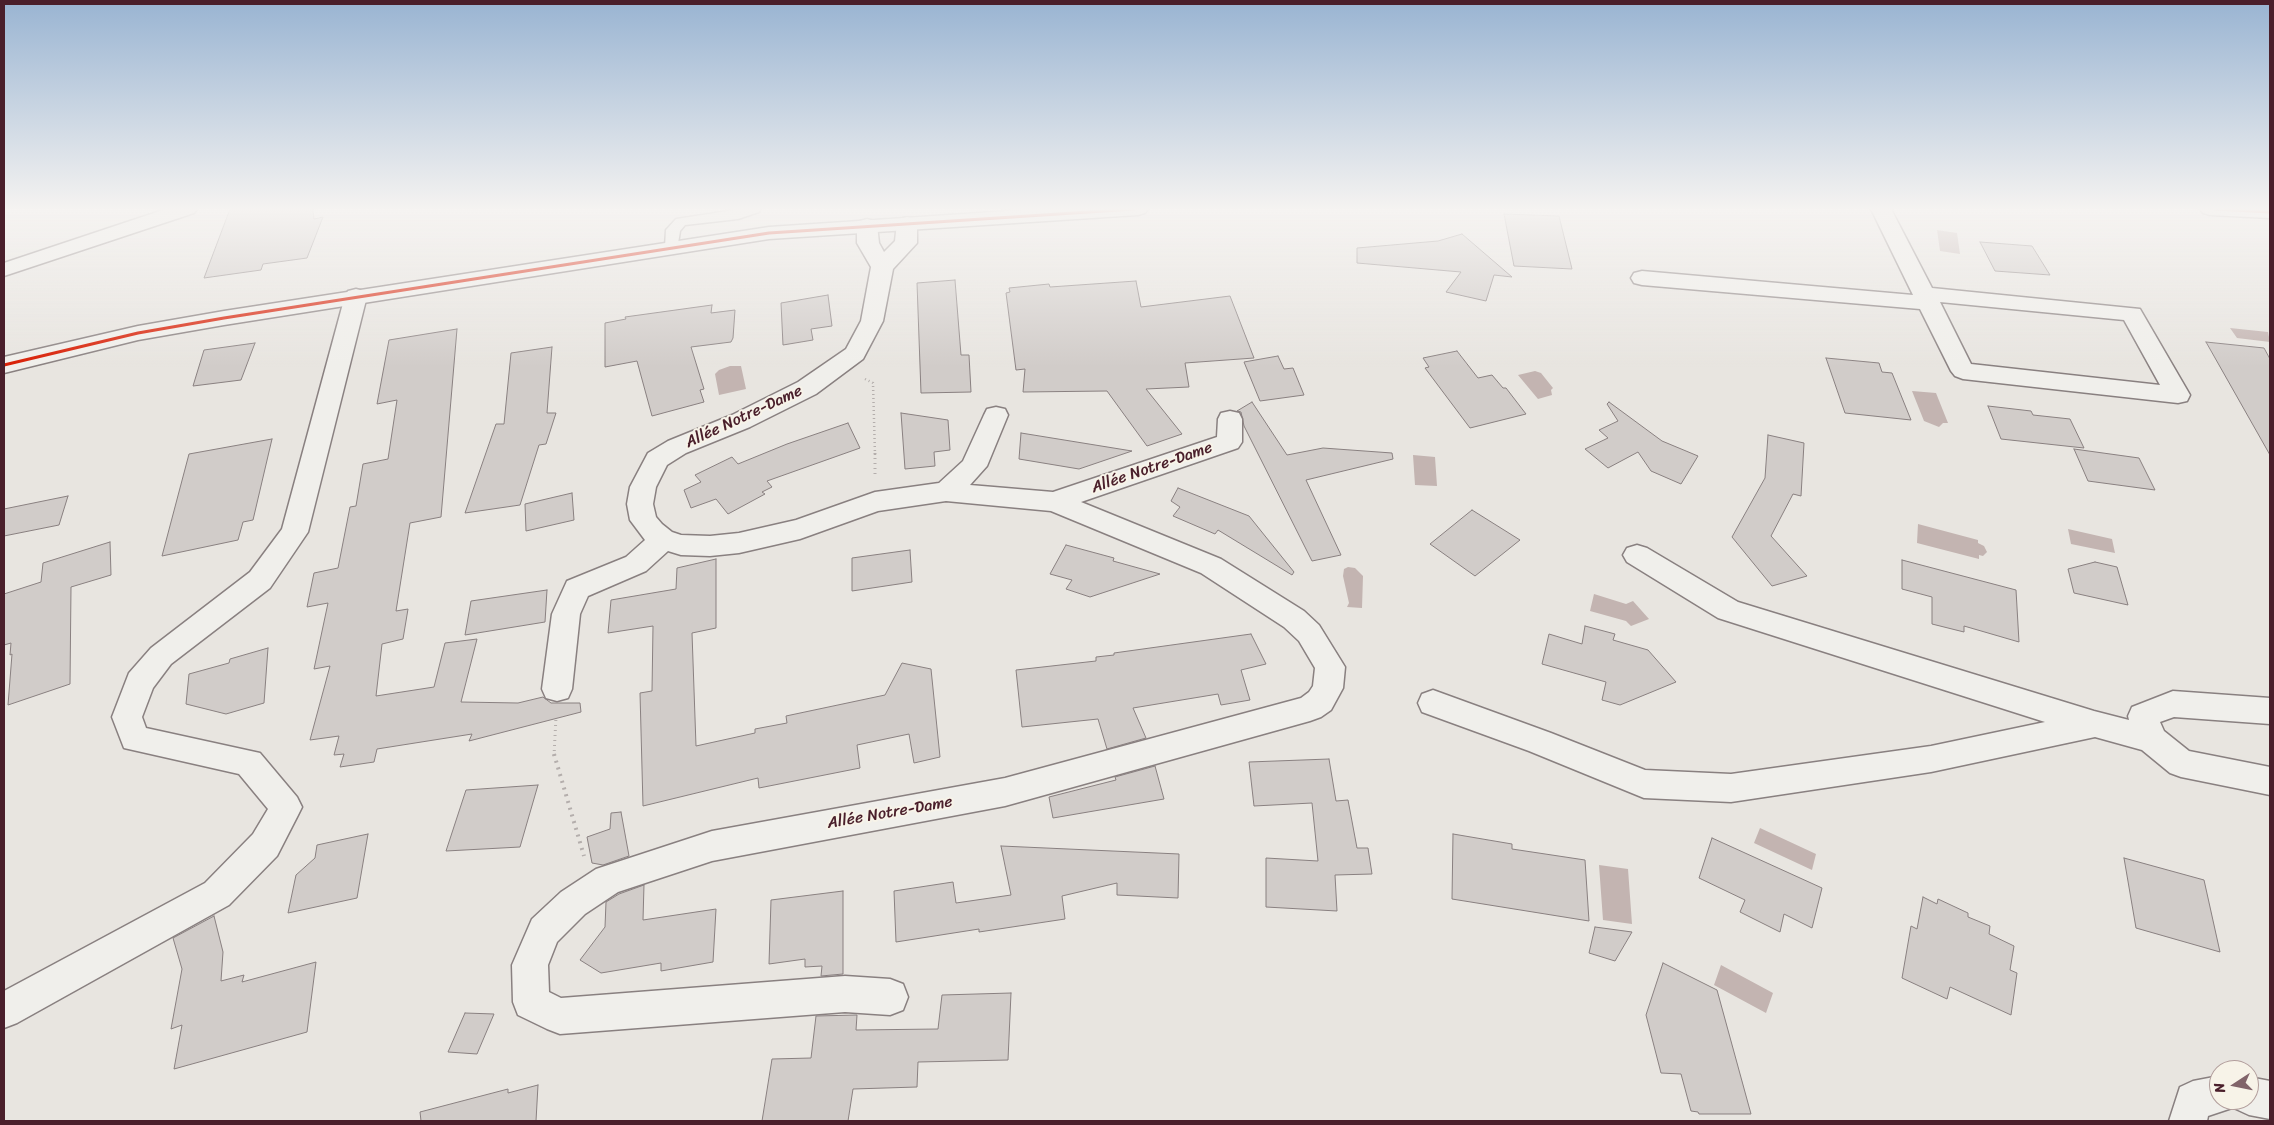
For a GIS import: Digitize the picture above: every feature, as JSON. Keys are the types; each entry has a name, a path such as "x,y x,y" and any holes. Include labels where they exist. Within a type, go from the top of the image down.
{"street":[{"path":"4,270 30,262"},
{"path":"4,365 138,333 356,296 578,262"},
{"path":"879,262 882,267 888,262"},
{"path":"1642,278 1927,299 2132,314 2178,395 1964,371 1927,299 1908,262"},
{"name":"Allée Notre-Dame","path":"882,267 872,321 855,354 807,388 742,421 677,447 658,459 643,487 640,504 643,520 662,540 680,545 710,546 739,543 800,529 875,502 946,492 1054,502 1211,566 1294,619 1309,633 1330,667 1328,688 1320,701 1310,708 1005,792 712,846 608,880 591,889 573,903 544,931 530,965 531,1002 560,1016 845,994 890,998"},
{"path":"4,1010 217,894 265,845 286,807 249,762 135,738 127,717 140,682 161,656 260,580 295,532 356,296"},
{"path":"946,492 974,466 996,415"},
{"name":"Allée Notre-Dame","path":"1054,502 1229,442 1230,419"},
{"path":"557,689 566,614 577,589 636,564 662,540"},
{"path":"1637,555 1728,610 2095,724 2150,739 2181,763 2270,781"},
{"path":"1433,703 1540,742 1644,784 1731,788 1931,759 2095,724"},
{"path":"2150,739 2143,716 2173,704 2270,711"},
{"path":"2188,1121 2193,1100 2209,1097"}],"path":[{"path":"840,366 873,383 875,502"},
{"path":"557,689 554,758 564,785 591,889"}],"shaded area":[{"path":"2230,328 2268,332 2270,342 2237,338"},
{"path":"730,366 741,366 746,389 719,395 715,374 719,370"},
{"path":"1535,371 1541,373 1553,388 1551,390 1552,395 1538,399 1518,375"},
{"path":"1912,391 1936,393 1948,423 1943,423 1939,427 1924,421"},
{"path":"1413,455 1435,457 1437,486 1415,485"},
{"path":"1918,524 1978,540 1978,543 1984,546 1987,552 1983,556 1979,555 1979,559 1917,543"},
{"path":"2068,529 2112,539 2115,553 2071,544"},
{"path":"1348,567 1355,568 1363,576 1362,608 1347,607 1349,603 1343,576 1344,569"},
{"path":"1594,594 1626,604 1633,601 1649,619 1631,626 1626,621 1590,611"},
{"path":"1760,828 1816,854 1812,870 1754,843"},
{"path":"1599,865 1628,869 1632,924 1603,920"},
{"path":"1721,965 1773,993 1766,1013 1714,985"}],"building":[{"path":"210,262 281,262 263,264 261,270 204,278"},
{"path":"1494,262 1512,277 1494,275 1486,301 1446,292 1461,272 1357,263"},
{"path":"1513,262 1570,262 1572,269 1514,266"},
{"path":"1990,262 2042,262 2050,275 1995,271"},
{"path":"955,280 961,355 969,355 971,392 921,393 917,283"},
{"path":"1136,281 1141,307 1230,296 1254,358 1185,363 1189,387 1146,389 1182,434 1147,446 1107,391 1023,392 1025,369 1016,370 1006,293 1010,292 1009,288 1049,284 1050,287"},
{"path":"828,295 832,326 811,329 813,340 783,345 781,303"},
{"path":"712,305 711,313 735,310 733,338 731,342 691,347 704,389 700,390 704,402 652,416 637,361 605,367 605,323 626,319 625,317"},
{"path":"457,329 441,517 410,523 396,611 408,609 403,639 382,644 376,696 434,687 445,643 477,639 461,702 518,703 543,697 551,703 580,703 581,712 469,741 472,734 377,749 374,762 340,767 344,754 334,755 339,736 310,740 330,666 314,669 328,603 307,607 314,573 338,568 350,507 356,506 363,464 388,459 397,400 377,404 389,340"},
{"path":"2206,342 2264,348 2270,359 2270,455"},
{"path":"255,343 241,380 193,386 204,350"},
{"path":"552,347 547,413 556,413 546,444 539,445 520,505 465,513 496,424 504,424 511,353"},
{"path":"1457,351 1478,378 1492,375 1503,388 1506,388 1526,414 1470,428 1425,368 1429,367 1423,358"},
{"path":"1278,356 1284,369 1293,368 1304,395 1260,401 1244,362"},
{"path":"1826,358 1879,363 1882,372 1892,373 1911,420 1845,413"},
{"path":"1252,402 1287,455 1323,448 1392,453 1393,459 1306,480 1341,555 1312,561 1244,426 1241,412 1237,411"},
{"path":"1609,402 1662,441 1698,456 1681,484 1651,471 1638,452 1608,468 1585,449 1608,438 1599,430 1618,421 1607,404"},
{"path":"1988,406 2031,411 2033,415 2070,419 2084,448 2001,439"},
{"path":"901,413 948,420 950,450 934,452 935,466 905,469"},
{"path":"848,423 860,448 767,481 772,487 762,492 765,494 728,514 716,499 691,508 684,490 701,482 695,475 732,457 738,464 787,444"},
{"path":"1021,433 1132,451 1079,469 1019,459"},
{"path":"1768,435 1804,443 1801,496 1793,494 1771,536 1807,576 1772,586 1732,537 1765,478"},
{"path":"272,439 253,520 243,522 238,540 162,556 189,454"},
{"path":"2074,449 2139,458 2155,490 2088,481"},
{"path":"1178,488 1249,516 1294,572 1292,575 1218,530 1215,534 1173,516 1180,507 1171,501"},
{"path":"572,493 574,520 526,531 525,504"},
{"path":"68,496 59,525 4,536 4,509"},
{"path":"1472,510 1520,540 1475,576 1430,544"},
{"path":"110,542 111,575 71,587 70,684 8,705 12,654 10,655 11,643 4,645 4,594 41,582 43,563"},
{"path":"1066,545 1114,558 1113,561 1160,574 1090,597 1066,589 1072,580 1050,574"},
{"path":"910,550 912,582 852,591 852,558"},
{"path":"716,559 716,628 692,633 696,746 755,733 755,729 787,723 786,716 885,695 902,663 931,669 940,757 914,763 909,734 857,745 860,768 759,788 758,778 643,806 640,693 652,691 653,626 608,633 611,600 676,589 677,568"},
{"path":"1902,560 2016,590 2019,642 1964,626 1964,632 1932,624 1932,597 1902,589"},
{"path":"2095,562 2117,567 2128,605 2074,593 2068,569"},
{"path":"547,590 545,622 465,635 471,601"},
{"path":"1585,626 1615,634 1613,640 1648,650 1676,682 1620,705 1602,700 1606,682 1542,664 1549,634 1582,644"},
{"path":"1251,634 1266,664 1241,670 1250,700 1221,705 1218,694 1133,708 1146,738 1107,749 1098,719 1022,727 1016,670 1096,661 1096,657 1114,655 1114,653"},
{"path":"268,648 264,703 226,714 186,704 189,674 229,663 230,659"},
{"path":"1329,759 1336,801 1348,800 1357,848 1368,848 1372,874 1335,875 1337,911 1266,907 1266,858 1318,861 1312,803 1254,806 1249,762"},
{"path":"1155,766 1164,799 1053,818 1049,797 1116,780 1115,777"},
{"path":"538,785 520,847 446,851 466,790"},
{"path":"621,812 629,856 603,865 592,863 587,837 610,829 611,813"},
{"path":"368,834 357,898 288,913 296,875 315,858 317,845"},
{"path":"1453,834 1512,844 1512,849 1585,860 1589,921 1452,899"},
{"path":"1712,838 1822,888 1812,928 1784,914 1780,932 1740,912 1745,900 1699,878"},
{"path":"1001,846 1179,854 1178,898 1117,895 1117,883 1062,896 1065,919 979,932 979,929 896,942 894,891 953,882 956,903 1011,895"},
{"path":"2124,858 2204,880 2220,952 2136,928"},
{"path":"644,885 643,920 716,909 713,962 661,971 661,963 601,973 580,960 605,927 606,902 619,894"},
{"path":"843,891 843,974 821,976 822,966 805,967 805,959 769,964 771,900"},
{"path":"1923,897 1937,904 1938,899 1968,913 1968,917 1990,926 1989,934 2014,946 2010,970 2017,973 2011,1015 1950,987 1947,999 1902,978 1911,926 1917,929"},
{"path":"214,916 223,952 221,981 244,975 242,982 316,962 307,1032 174,1069 182,1025 171,1029 182,969 173,938"},
{"path":"1595,927 1632,932 1615,961 1589,953"},
{"path":"1663,963 1717,990 1751,1114 1699,1114 1698,1112 1691,1111 1681,1074 1661,1073 1646,1015"},
{"path":"1011,993 1008,1060 918,1062 917,1087 853,1089 848,1121 762,1121 772,1059 811,1058 816,1016 857,1015 856,1030 938,1029 942,995"},
{"path":"465,1013 494,1014 477,1054 448,1052"},
{"path":"538,1085 536,1121 421,1121 420,1112 508,1089 508,1093"}],"transit line":[{"path":"4,365 138,333 586,262"}]}
